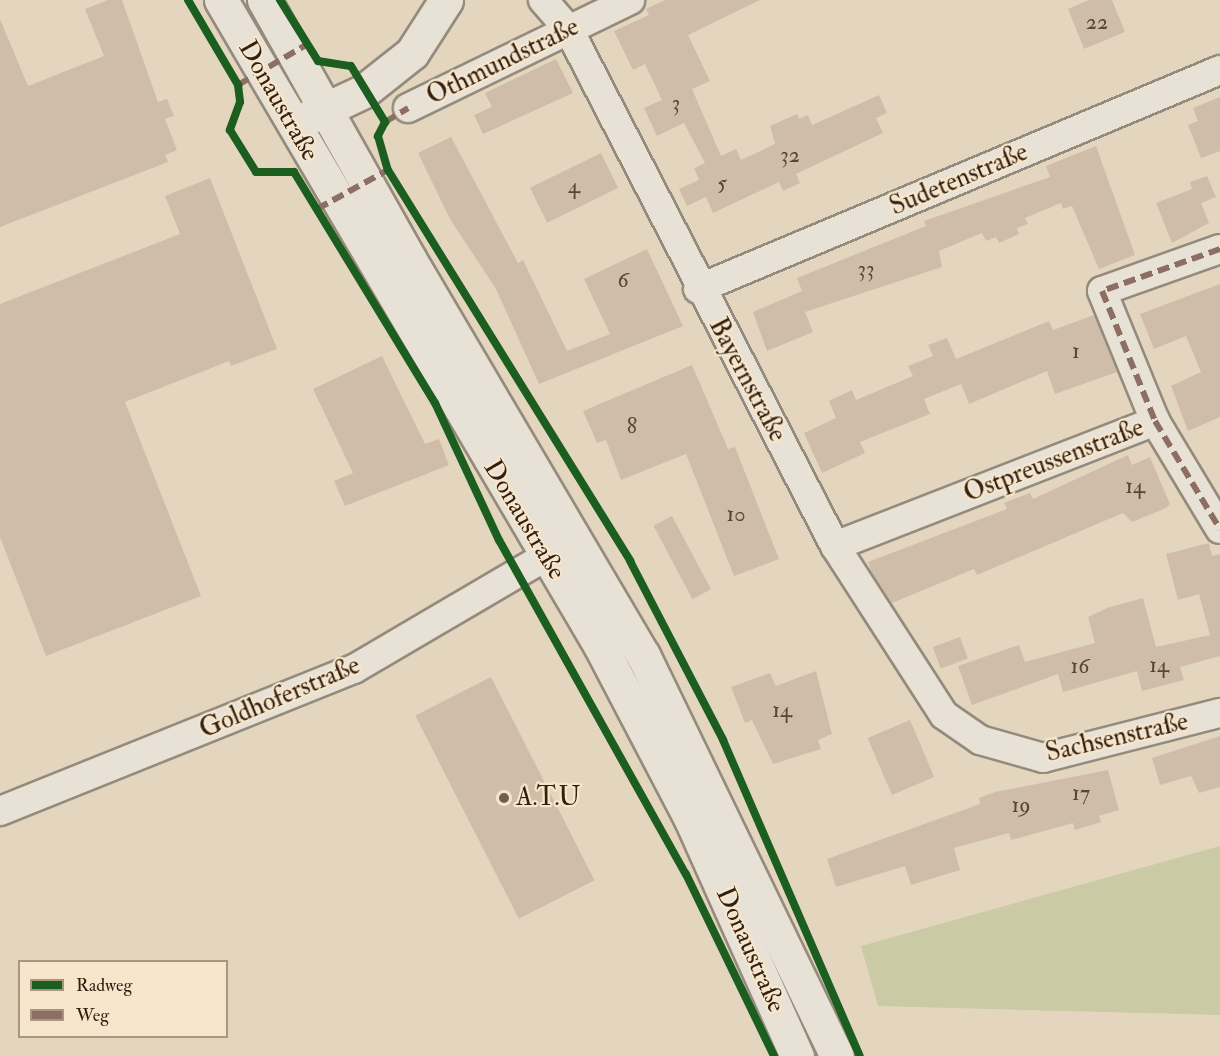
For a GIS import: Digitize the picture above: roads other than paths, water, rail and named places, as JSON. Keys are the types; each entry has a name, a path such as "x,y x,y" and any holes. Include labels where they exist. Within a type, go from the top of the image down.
{"street":[{"name":"Donaustraße","path":"222,0 292,126 545,557 601,647 690,817 792,1046"},
{"name":"Donaustraße","path":"264,0 643,655 825,1025 837,1056"},
{"path":"292,126 375,85 412,53 446,0"},
{"name":"Bayernstraße","path":"543,0 569,30 698,290 835,546 944,715 980,740"},
{"name":"Othmundstraße","path":"408,108 630,0"},
{"name":"Sudetenstraße","path":"698,290 1220,70"},
{"path":"1155,421 1101,291 1220,249"},
{"name":"Ostpreussenstraße","path":"835,546 1155,421 1220,529"},
{"name":"Goldhoferstraße","path":"0,811 354,669 545,557"},
{"name":"Sachsenstraße","path":"980,740 1043,758 1220,713"}],"place":[{"name":"A.T.U","path":"504,798"}]}
